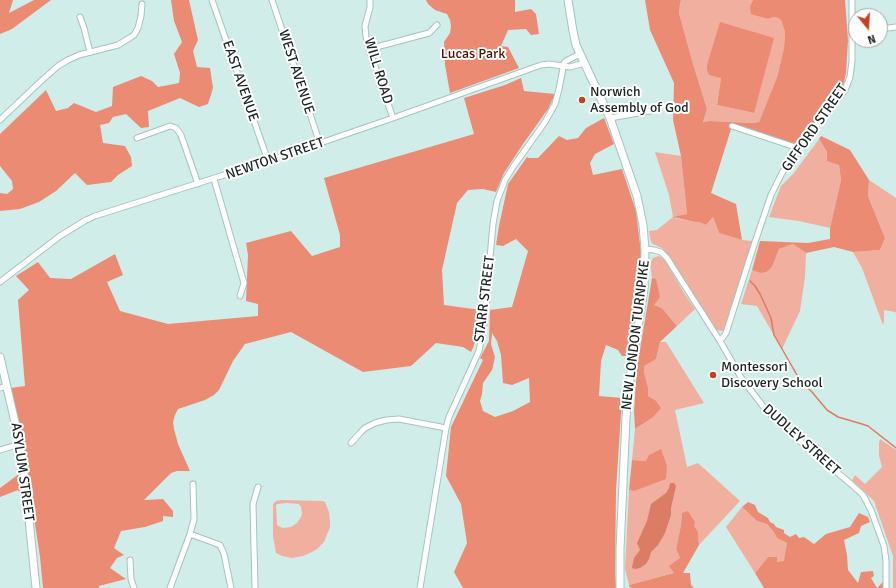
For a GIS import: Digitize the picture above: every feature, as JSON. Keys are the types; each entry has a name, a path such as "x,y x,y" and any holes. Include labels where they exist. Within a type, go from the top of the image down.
{"main road":[{"name":"NEW LONDON TURNPIKE","path":"568,0 573,31 580,54 610,118 637,196 643,224 646,249 644,289 628,392 626,418 620,549 620,588"},
{"name":"ASYLUM STREET","path":"0,357 3,387 20,444 25,480 35,588"}],"street":[{"name":"EAST AVENUE","path":"212,0 268,162"},
{"name":"WEST AVENUE","path":"272,0 320,144"},
{"name":"WILL ROAD","path":"370,0 370,7 365,26 366,37 369,50 393,118"},
{"path":"0,120 58,66 79,55 123,43 134,35 138,28 142,4"},
{"path":"80,17 90,52"},
{"path":"369,50 430,33 436,25"},
{"name":"GIFFORD STREET","path":"720,341 726,333 771,195 783,171 798,148 845,90 850,77 853,48"},
{"path":"580,54 566,61 563,66 572,67 584,63"},
{"name":"NEWTON STREET","path":"0,282 60,236 95,216 268,162 541,65 549,64 563,66"},
{"name":"STARR STREET","path":"420,588 446,428 449,417 479,350 484,324 493,224 497,201 505,180 551,111 558,94 563,66"},
{"path":"610,118 650,111"},
{"path":"137,138 170,126 176,128 181,135 198,184"},
{"path":"732,126 798,148"},
{"path":"214,179 244,283 240,296"},
{"name":"DUDLEY STREET","path":"646,249 661,252 667,258 720,341 742,379 766,410 796,438 863,495 871,510 884,546 886,561 886,588"},
{"path":"351,443 365,428 386,420 399,419 446,428"},
{"path":"0,450 20,444"},
{"path":"170,588 194,519 193,484"},
{"path":"255,588 253,504 258,487"},
{"path":"190,534 220,545 224,554 231,588"},
{"path":"130,560 131,579 134,588"}],"shaded area":[{"path":"681,0 753,0 750,6 768,19 774,17 781,20 785,32 784,48 777,77 759,122 703,122 707,109 679,13","holes":["721,78 754,113 717,105"]},
{"path":"819,139 827,152 839,165 841,180 830,228 799,221 769,217 781,186 794,173"},
{"path":"655,152 681,156 687,214 674,218 699,222 706,225 713,217 719,233 742,240 753,241 725,329 722,331 715,330 668,255 662,248 651,242 649,231 657,230 673,217 669,195"},
{"path":"869,180 896,198 896,313 884,310 883,325 862,268 853,252 880,250 885,238 868,196"},
{"path":"793,244 806,253 805,277 800,311 782,349 757,306 741,304 752,270 760,273 772,267 779,249"},
{"path":"659,256 665,260 695,309 677,326 662,308 654,305 656,280 652,278 650,263 653,258"},
{"path":"660,342 666,342 704,403 675,410 687,467 698,463 740,501 699,545 698,532 682,514 676,549 680,558 674,573 629,585 625,569 629,490 634,491 646,461 632,460 635,429 652,418 655,400 648,396 644,365 656,359"},
{"path":"880,439 896,450 896,588 893,588 893,556 874,501 852,480 855,475 865,484 882,467 879,456"},
{"path":"670,483 674,483 676,486 671,515 665,533 658,545 651,552 646,564 640,568 632,568 634,558 640,550 637,543 647,521 651,504 666,493"},
{"path":"276,501 325,502 329,512 330,527 324,542 317,549 303,556 292,558 276,553 273,536 273,504","holes":["287,503 299,504 302,514 297,523 291,527 283,528 278,526 276,505"]},
{"path":"742,507 757,521 767,524 777,538 787,543 785,562 776,562 777,557 768,557 755,573 726,527"}],"green space":[{"path":"0,0 13,0 9,13 34,0 51,0 12,29 0,34"},
{"path":"171,0 189,0 198,40 193,51 197,67 210,68 213,88 208,104 199,107 180,98 148,111 149,127 141,128 126,114 113,117 109,123 100,125 103,143 125,146 131,157 132,166 118,175 111,182 87,185 75,173 56,191 39,202 20,209 0,211 0,193 7,194 13,189 12,181 0,166 0,134 46,90 56,111 68,108 74,103 96,112 112,106 113,87 141,76 152,81 158,87 179,83 180,73 174,54 182,42 174,21"},
{"name":"Lucas Park","path":"426,0 515,0 515,12 531,9 536,14 539,34 531,35 526,29 508,30 501,46 508,47 519,68 450,93 445,65 444,42 450,33 450,20 447,14 435,10"},
{"path":"645,0 681,0 679,13 707,109 703,122 759,122 777,77 784,48 785,32 781,20 778,18 774,17 768,19 751,14 750,6 753,0 845,0 848,40 846,73 842,91 793,149 732,126 711,193 736,204 742,240 719,233 713,217 706,225 699,222 673,217 687,214 681,156 673,120 674,83 650,30"},
{"path":"720,22 774,38 754,113 717,105 721,78 709,75 707,65"},
{"path":"521,78 524,91 555,94 548,109 504,173 496,192 483,189 468,190 457,203 442,270 444,305 481,310 477,336 471,352 463,347 436,343 411,366 363,372 291,332 245,344 233,361 219,390 214,395 205,400 178,409 173,422 174,429 178,444 190,471 177,471 171,473 144,500 163,499 173,511 173,517 163,516 163,521 145,527 121,531 114,548 124,555 117,558 110,568 126,579 99,586 99,588 43,588 40,557 22,439 11,388 25,386 18,300 29,290 16,276 38,262 50,278 71,279 115,254 123,275 107,282 120,311 168,324 258,316 258,304 246,301 248,255 246,243 291,231 312,256 340,247 340,235 324,178 474,134 464,98 505,85"},
{"path":"604,118 614,144 595,154 590,163 593,175 622,169 636,211 641,253 638,287 628,356 622,356 618,350 606,345 601,361 599,396 622,398 616,490 616,588 463,588 454,572 467,543 461,504 446,476 451,427 483,360 480,358 489,341 490,310 512,307 528,251 516,239 503,246 496,245 508,184 527,157 538,158 559,136 567,140 578,138 586,128","holes":["492,333 497,341 501,355 503,383 512,385 529,378 530,402 513,411 495,417 483,411 480,401 483,383 492,370 495,357 491,344"]},
{"path":"821,136 850,150 869,180 868,196 885,238 880,250 853,252 834,247 806,253 793,244 779,249 772,267 766,272 760,273 752,270 760,241 808,243 830,239 830,228 841,180 839,165 827,161 827,152 819,139"},
{"path":"652,278 656,279 660,297 654,305 662,308 677,326 660,342 656,359 644,366 648,396 655,400 661,408 652,418 635,429 634,411 637,367"},
{"path":"661,449 667,466 666,479 634,491 629,490 632,460 646,461 649,455"},
{"path":"19,474 23,501 18,490 0,497 0,488"},
{"path":"748,502 755,505 758,512 768,518 776,527 784,530 784,533 790,537 796,534 799,538 804,537 814,544 826,534 850,527 859,513 868,517 870,522 861,526 859,533 844,540 848,570 858,583 861,572 873,571 874,576 871,578 877,588 764,588 755,573 768,557 777,557 777,562 784,561 787,543 777,538 767,524 757,521 742,507"},
{"path":"688,511 695,522 694,526 698,532 699,545 683,573 690,573 691,585 694,588 630,588 629,585 674,573 669,566 680,558 676,549 682,513"},
{"path":"883,582 883,588 877,588"}],"waterway":[{"path":"750,281 760,294 771,318 774,335 801,382 812,392 827,410 838,417 868,426 896,448"}],"place":[{"name":"Norwich Assembly of God","path":"582,100"},
{"name":"Montessori Discovery School","path":"713,375"}]}
